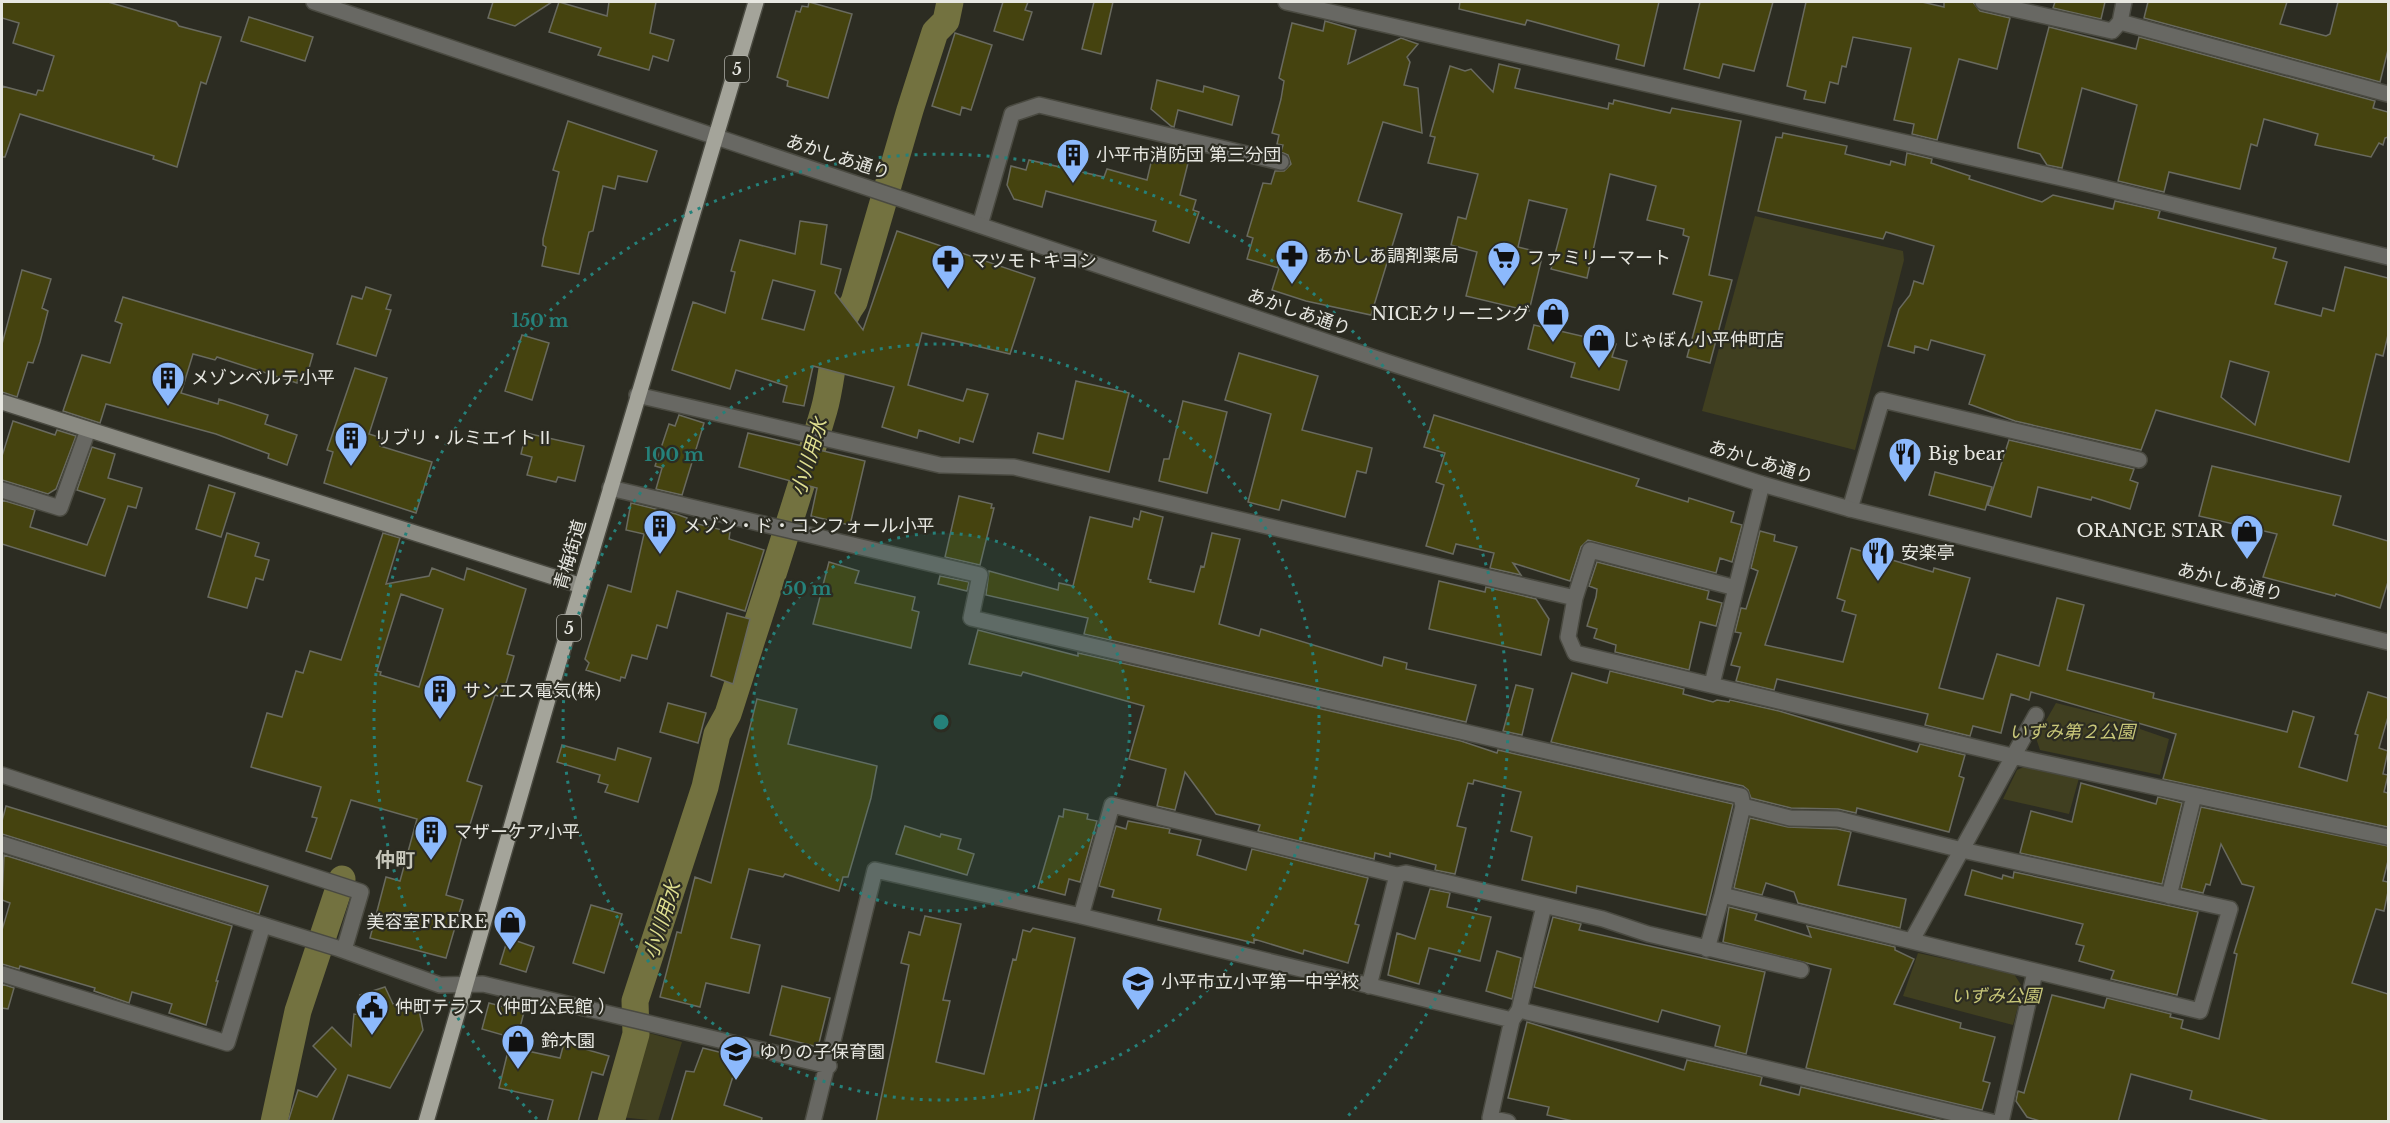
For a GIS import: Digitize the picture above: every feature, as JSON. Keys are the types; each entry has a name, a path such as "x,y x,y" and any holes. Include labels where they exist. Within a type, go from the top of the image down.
{"main road":[{"name":"青梅街道","path":"426,1122 610,488 756,2"},
{"path":"2,402 582,586"}],"street":[{"name":"あかしあ通り","path":"314,2 1762,484 1850,509 2388,642"},
{"path":"1286,2 2088,184 2388,257"},
{"path":"1983,2 2112,31 2120,22 2124,2"},
{"path":"2120,22 2388,94"},
{"path":"980,225 1012,114 1039,105 1281,162"},
{"path":"638,395 940,465 1014,467 1575,598"},
{"path":"1850,509 1882,400 2139,460"},
{"path":"2,489 60,508 87,430"},
{"path":"1712,684 1762,484"},
{"path":"610,488 980,575 971,618 1741,796 1743,806 1707,949"},
{"path":"1736,588 1590,550 1575,598 1568,637 1575,653 2012,756 2388,837"},
{"path":"1912,940 2036,715"},
{"path":"2,775 361,892 340,949"},
{"path":"2169,896 2194,796"},
{"path":"1081,916 1112,805 1397,875 1406,873 1617,923 1648,934 1801,970"},
{"path":"1722,895 2199,1011 2230,909 1962,850 1838,819 1790,818 1743,806"},
{"path":"2,844 340,949 441,985 483,984 829,1066"},
{"path":"813,1122 829,1066 875,870 1081,916 1369,986 1515,1015 1992,1122"},
{"path":"1369,986 1397,875"},
{"path":"1508,1122 1490,1118 1544,906"},
{"path":"2,974 227,1043 263,925"},
{"path":"2001,1122 2036,972"}],"green space":[{"path":"1755,216 1903,251 1904,260 1855,450 1702,411"},
{"name":"いずみ第２公園","path":"2056,703 2140,724 2140,729 2169,739 2160,775 2040,750 2036,738"},
{"path":"2028,765 2079,778 2069,814 2003,799 2017,770"},
{"name":"いずみ公園","path":"1918,953 2014,974 2023,988 2013,1025 1903,996"},
{"path":"645,1032 682,1042 658,1121 620,1117"}],"building":[{"path":"2,2 108,2 176,22 179,26 221,37 206,84 201,82 177,167 153,159 154,156 20,114 5,157 2,157 2,86 36,95 38,90 43,91 54,56 13,43 19,23 2,18"},
{"path":"493,2 552,2 515,26 488,18"},
{"path":"559,2 607,16 609,2 656,2 650,33 674,40 668,61 653,56 649,70 598,55 601,48 549,32"},
{"path":"809,2 852,14 828,98 787,86 788,81 777,77 796,11 800,12 802,6 808,7"},
{"path":"1003,2 1028,2 1025,10 1032,12 1023,40 994,31"},
{"path":"1094,2 1113,2 1101,54 1082,49"},
{"path":"1460,2 1659,2 1644,66 1616,59 1619,45 1527,20 1525,25 1459,9"},
{"path":"1700,2 1773,2 1754,71 1723,64 1719,78 1684,69"},
{"path":"1806,2 1922,2 1944,7 1944,2 1973,2 1980,11 2010,18 1997,69 1959,59 1937,140 1912,134 1914,124 1894,120 1911,48 1853,37 1846,67 1842,66 1838,84 1830,82 1825,103 1804,99 1806,91 1787,86"},
{"path":"2055,2 2105,2 2101,19 2053,8"},
{"path":"2148,2 2287,2 2280,24 2326,36 2330,34 2338,2 2388,2 2388,50 2380,82 2144,18"},
{"path":"249,17 313,37 305,61 241,41"},
{"path":"1325,21 1356,30 1348,64 1401,38 1418,44 1407,57 1410,62 1404,85 1418,88 1422,133 1383,122 1358,201 1402,214 1371,315 1306,301 1272,290 1279,268 1247,259 1253,238 1247,236 1263,183 1271,184 1275,171 1284,171 1291,164 1288,155 1281,152 1283,145 1277,144 1279,135 1272,133 1284,81 1279,78 1292,23 1323,31"},
{"path":"2049,27 2136,49 2139,37 2375,101 2373,108 2388,112 2388,137 2385,138 2383,145 2379,143 2371,157 2315,145 2318,134 2264,119 2257,146 2251,144 2240,189 2169,172 2164,192 2118,181 2137,105 2082,88 2062,168 2047,165 2040,154 2018,148 2018,144"},
{"path":"955,33 992,45 971,110 962,107 960,115 932,106"},
{"path":"1499,64 1520,69 1515,88 1608,109 1609,103 1613,104 1614,100 1670,113 1672,108 1741,121 1709,275 1732,280 1710,363 1687,357 1702,302 1673,294 1689,237 1683,235 1684,229 1647,220 1656,186 1610,174 1587,278 1551,269 1567,209 1529,200 1518,247 1543,253 1529,311 1466,296 1477,252 1451,245 1458,217 1466,219 1478,174 1428,163 1435,137 1430,136 1450,66 1465,71 1471,69 1493,92"},
{"path":"1157,80 1203,92 1204,86 1239,96 1232,125 1178,110 1174,127 1171,126 1151,109"},
{"path":"568,121 657,151 647,182 618,176 615,189 603,186 593,231 589,232 579,274 542,266 546,247 543,245 543,239 559,172 553,170"},
{"path":"1783,133 1847,146 1845,154 1890,165 1891,161 1905,165 1907,153 1932,159 1931,163 1970,176 1969,179 2042,202 2053,195 2113,209 2115,201 2160,211 2158,218 2276,248 2273,258 2287,262 2275,304 2321,316 2323,308 2334,311 2345,267 2388,278 2388,335 2383,356 2376,354 2349,462 2156,410 2141,450 2015,421 1969,404 1985,355 1931,340 1928,350 1915,346 1914,353 1888,346 1899,309 1910,295 1914,281 1923,284 1934,246 1886,232 1883,239 1758,211 1776,137 1782,138","holes":["2230,361 2269,372 2255,425 2221,397"]},
{"path":"1154,150 1189,159 1180,195 1196,200 1193,210 1199,212 1189,243 1153,231 1156,221 1046,191 1042,207 1014,199 1007,185 1011,166 1026,170 1029,160 1104,177 1107,169 1147,180"},
{"path":"800,221 827,225 821,264 841,269 835,293 863,330 897,231 1035,278 1010,354 922,333 908,385 963,401 967,389 988,394 973,442 960,438 959,443 919,430 917,438 882,427 894,387 813,366 804,406 783,402 787,386 736,370 730,389 672,370 693,302 725,313 735,272 731,271 740,240 795,254","holes":["773,280 815,291 804,330 762,319"]},
{"path":"22,270 51,279 42,308 48,311 40,342 33,363 28,362 17,397 2,392 2,344"},
{"path":"366,287 391,295 386,309 391,310 376,356 337,344 352,296 362,299"},
{"path":"123,297 313,354 306,379 298,377 297,383 217,357 215,360 193,354 181,393 218,404 219,399 268,415 265,424 297,435 287,465 268,458 269,454 216,434 106,404 100,423 63,411 82,355 110,363 122,324 115,321"},
{"name":"じゃぼん小平仲町店","path":"1534,325 1616,344 1612,357 1627,361 1619,390 1571,377 1575,363 1528,349"},
{"path":"522,335 549,343 532,400 505,391"},
{"path":"1239,353 1318,376 1302,430 1372,448 1366,473 1357,471 1345,517 1282,500 1279,510 1248,502 1271,414 1225,400"},
{"path":"355,368 387,378 369,434 382,438 380,446 432,462 416,513 324,483 333,452 327,450"},
{"path":"1076,381 1129,393 1109,472 1033,453 1038,433 1063,439"},
{"path":"1183,401 1227,412 1207,493 1159,481 1164,459 1169,459"},
{"path":"679,415 704,423 682,495 656,489 662,468 655,466 669,424 675,426"},
{"path":"1434,415 1639,479 1636,486 1688,502 1689,498 1734,512 1731,522 1742,525 1732,562 1720,558 1716,573 1588,540 1581,547 1570,581 1513,563 1521,575 1490,568 1494,553 1456,544 1453,554 1426,546 1444,485 1436,482 1445,453 1424,447"},
{"path":"13,421 55,435 57,430 76,436 56,489 48,494 2,480 2,456"},
{"path":"526,433 584,446 575,481 558,477 556,482 527,475 532,457 521,454"},
{"path":"748,433 865,461 850,525 811,516 817,488 739,467"},
{"path":"2009,440 2134,469 2130,480 2138,483 2130,509 2092,497 2091,500 2038,487 2031,517 1988,505"},
{"path":"92,447 115,454 108,478 142,488 136,508 128,506 105,576 2,544 2,500 35,510 30,527 87,545 105,499 77,490"},
{"path":"2212,466 2341,496 2333,525 2388,541 2388,582 2380,608 2336,594 2335,596 2263,577 2277,534 2199,516"},
{"path":"1935,472 1992,487 1985,510 1929,495"},
{"path":"209,485 235,493 221,537 196,529"},
{"path":"959,496 992,504 991,508 994,508 980,565 945,557"},
{"path":"631,503 676,514 687,518 686,521 730,532 729,539 764,550 745,611 677,591 667,628 657,625 647,659 632,655 625,678 621,677 620,681 586,670 589,663 585,659 608,585 631,592 644,534 626,530"},
{"path":"1141,511 1163,517 1148,579 1151,580 1150,582 1194,592 1201,566 1204,567 1212,533 1240,539 1219,624 1259,636 1261,629 1382,666 1384,657 1407,663 1406,669 1476,685 1466,722 1084,634 1088,618 986,595 989,571 1058,590 1059,583 1073,586 1090,517 1132,527 1134,518 1139,520"},
{"path":"1760,531 1775,535 1774,541 1797,547 1765,645 1843,662 1856,615 1842,611 1845,601 1837,598 1851,548 1933,572 1934,568 1970,578 1939,688 1983,699 1997,654 2039,666 2057,598 2084,605 2067,670 2154,693 2153,698 2287,732 2293,711 2314,717 2299,767 2347,781 2358,735 2355,734 2368,692 2388,698 2388,717 2379,748 2388,751 2383,774 2388,775 2384,792 2388,793 2388,827 2163,779 2176,734 2031,692 2029,700 2011,694 2001,733 1973,726 1970,736 1925,725 1928,714 1777,679 1774,690 1736,681 1740,667 1731,665 1741,633 1735,632 1741,608 1746,609 1758,571 1751,568"},
{"path":"227,533 259,543 255,556 269,560 263,580 256,578 247,608 208,597"},
{"path":"383,533 400,538 386,584 429,576 432,568 464,580 467,568 526,589 507,654 514,656 502,697 495,695 467,781 482,786 467,834 463,833 446,895 463,900 446,958 370,938 386,877 400,881 417,819 351,800 331,859 306,851 317,818 312,817 321,787 251,767 267,713 282,717 296,671 303,673 310,651 341,660","holes":["401,594 443,609 419,687 380,675 381,672 377,671"]},
{"path":"829,562 859,571 855,583 915,597 912,610 919,612 911,648 813,624"},
{"path":"1597,562 1709,591 1707,599 1722,603 1716,626 1700,622 1689,670 1615,652 1616,645 1594,638 1597,629 1587,626 1596,597 1597,589 1589,586"},
{"path":"940,576 969,582 967,591 938,584"},
{"path":"1439,581 1485,592 1486,587 1536,599 1549,619 1541,655 1429,629"},
{"path":"727,613 750,619 733,684 711,676"},
{"path":"978,630 1078,656 1078,653 1461,741 1497,753 1498,750 1733,804 1706,915 1577,886 1576,893 1522,880 1532,837 1511,831 1521,792 1474,780 1473,784 1468,783 1457,826 1466,828 1455,874 1435,870 1436,865 1390,853 1390,857 1375,853 1374,859 1258,831 1260,825 1216,814 1185,772 1175,810 1157,806 1166,769 1129,759 1144,706 1023,672 1021,676 969,664"},
{"path":"1610,671 1684,689 1683,694 1713,702 1717,700 1729,702 1730,700 1779,711 1917,752 1920,744 1965,755 1959,776 1964,778 1949,832 1857,808 1856,813 1838,809 1791,808 1751,798 1748,790 1743,786 1551,742 1572,673 1607,683"},
{"path":"1516,685 1533,689 1522,735 1503,731"},
{"path":"757,699 797,709 788,744 877,766 871,798 848,877 843,877 839,891 785,874 783,877 749,869 731,938 760,945 749,993 706,983 700,1007 660,997 677,932 681,933 695,877 711,883"},
{"path":"668,703 706,713 698,743 660,732"},
{"path":"562,745 615,760 618,748 651,758 638,802 605,792 608,785 598,782 600,775 557,762"},
{"path":"2081,783 2156,804 2158,797 2182,803 2162,884 2020,853 2031,811 2072,822"},
{"path":"6,806 268,886 259,914 2,834 2,821"},
{"path":"2201,807 2388,846 2388,861 2383,881 2388,882 2384,911 2376,909 2352,983 2388,994 2388,1122 2273,1122 2190,1099 2192,1091 2131,1074 2118,1122 2043,1122 2027,1117 2016,1101 2018,1091 2024,1093 2052,995 2104,1008 2107,998 2171,1014 2170,1017 2183,1020 2181,1028 2219,1039 2237,954 2234,953 2254,887 2242,884 2221,844 2210,885 2206,884 2203,893 2181,888"},
{"path":"1064,809 1088,814 1087,819 1097,821 1080,882 1069,879 1065,895 1038,888 1059,816 1063,817"},
{"path":"1750,818 1788,827 1837,829 1851,832 1838,885 1906,899 1900,928 1798,903 1794,892 1766,883 1762,895 1734,888"},
{"path":"1128,821 1170,829 1169,833 1201,840 1197,855 1246,870 1252,849 1368,878 1355,924 1359,925 1348,963 1304,950 1303,954 1254,939 1254,943 1158,920 1161,909 1112,897 1114,890 1099,886 1116,826 1126,829"},
{"path":"905,826 940,837 941,834 961,839 958,849 974,854 967,875 896,854"},
{"path":"4,855 232,926 206,1025 169,1013 172,1004 132,992 129,1003 94,991 95,988 20,966 19,969 2,964 2,930 10,903 2,900"},
{"path":"1972,870 2002,879 2003,875 2013,878 2014,872 2198,912 2177,995 2111,979 2114,971 2079,961 2084,946 2076,944 2083,924 1965,895"},
{"path":"1430,889 1450,893 1447,907 1491,917 1480,961 1429,948 1419,984 1388,975 1397,933 1415,939"},
{"path":"591,905 622,914 604,973 573,963"},
{"path":"1729,907 1757,914 1755,920 1811,937 1807,926 1895,947 1895,950 1914,959 1894,1004 1961,1023 1960,1028 1995,1037 1983,1081 1990,1083 1982,1110 1806,1068 1831,969 1723,942"},
{"path":"925,916 961,924 943,1000 950,1001 936,1062 984,1074 1013,959 1016,960 1023,930 1030,932 1033,928 1075,938 1033,1122 876,1122 909,965 901,963 909,932 920,935"},
{"path":"1553,917 1581,924 1579,930 1765,972 1746,1054 1715,1046 1720,1026 1662,1010 1658,1022 1534,987"},
{"path":"508,938 534,947 526,972 500,964"},
{"path":"1497,951 1521,958 1512,999 1486,991"},
{"path":"2,984 14,988 8,1009 2,1008"},
{"path":"782,986 830,998 818,1047 770,1035"},
{"name":"仲町テラス（仲町公民館 ）","path":"385,987 393,1004 417,1000 423,1030 390,1088 348,1075 332,1122 288,1122 298,1090 317,1097 336,1069 313,1046 332,1027 351,1046 354,1014 370,1016 360,995"},
{"path":"489,1003 524,1012 517,1039 482,1029"},
{"path":"1527,1022 1684,1070 1687,1060 1762,1077 1760,1085 1799,1095 1801,1087 1948,1122 1577,1122 1547,1115 1549,1107 1508,1098"},
{"path":"564,1043 609,1056 603,1075 592,1072 578,1122 547,1122 553,1100 499,1088 509,1047 560,1058"},
{"path":"703,1048 739,1057 724,1105 762,1118 761,1122 671,1122 686,1071 694,1072"}],"waterway":[{"name":"小川用水","path":"611,1122 636,1034 635,1001 705,787 717,734 728,714 813,448 827,397 841,326 854,302 910,110 935,32 946,21 950,2"},
{"path":"274,1122 298,1011 342,879"}],"place":[{"name":"小平市消防団 第三分団","path":"1073,184"},
{"name":"あかしあ調剤薬局","path":"1292,285"},
{"name":"ファミリーマート","path":"1504,287"},
{"name":"マツモトキヨシ","path":"948,290"},
{"name":"NICEクリーニング","path":"1553,343"},
{"name":"じゃぼん小平仲町店","path":"1599,369"},
{"name":"メゾンベルテ小平","path":"168,407"},
{"name":"リブリ・ルミエイトⅡ","path":"351,467"},
{"name":"Big bear","path":"1905,483"},
{"name":"メゾン・ド・コンフォール小平","path":"660,555"},
{"name":"ORANGE STAR","path":"2247,560"},
{"name":"安楽亭","path":"1878,582"},
{"name":"サンエス電気(株)","path":"440,720"},
{"name":"マザーケア小平","path":"431,861"},
{"name":"美容室FRERE","path":"510,951"},
{"name":"小平市立小平第一中学校","path":"1138,1011"},
{"name":"仲町テラス（仲町公民館 ）","path":"372,1036"},
{"name":"鈴木園","path":"518,1070"},
{"name":"ゆりの子保育園","path":"736,1081"}],"district":[{"name":"仲町","path":"395,860"}]}
